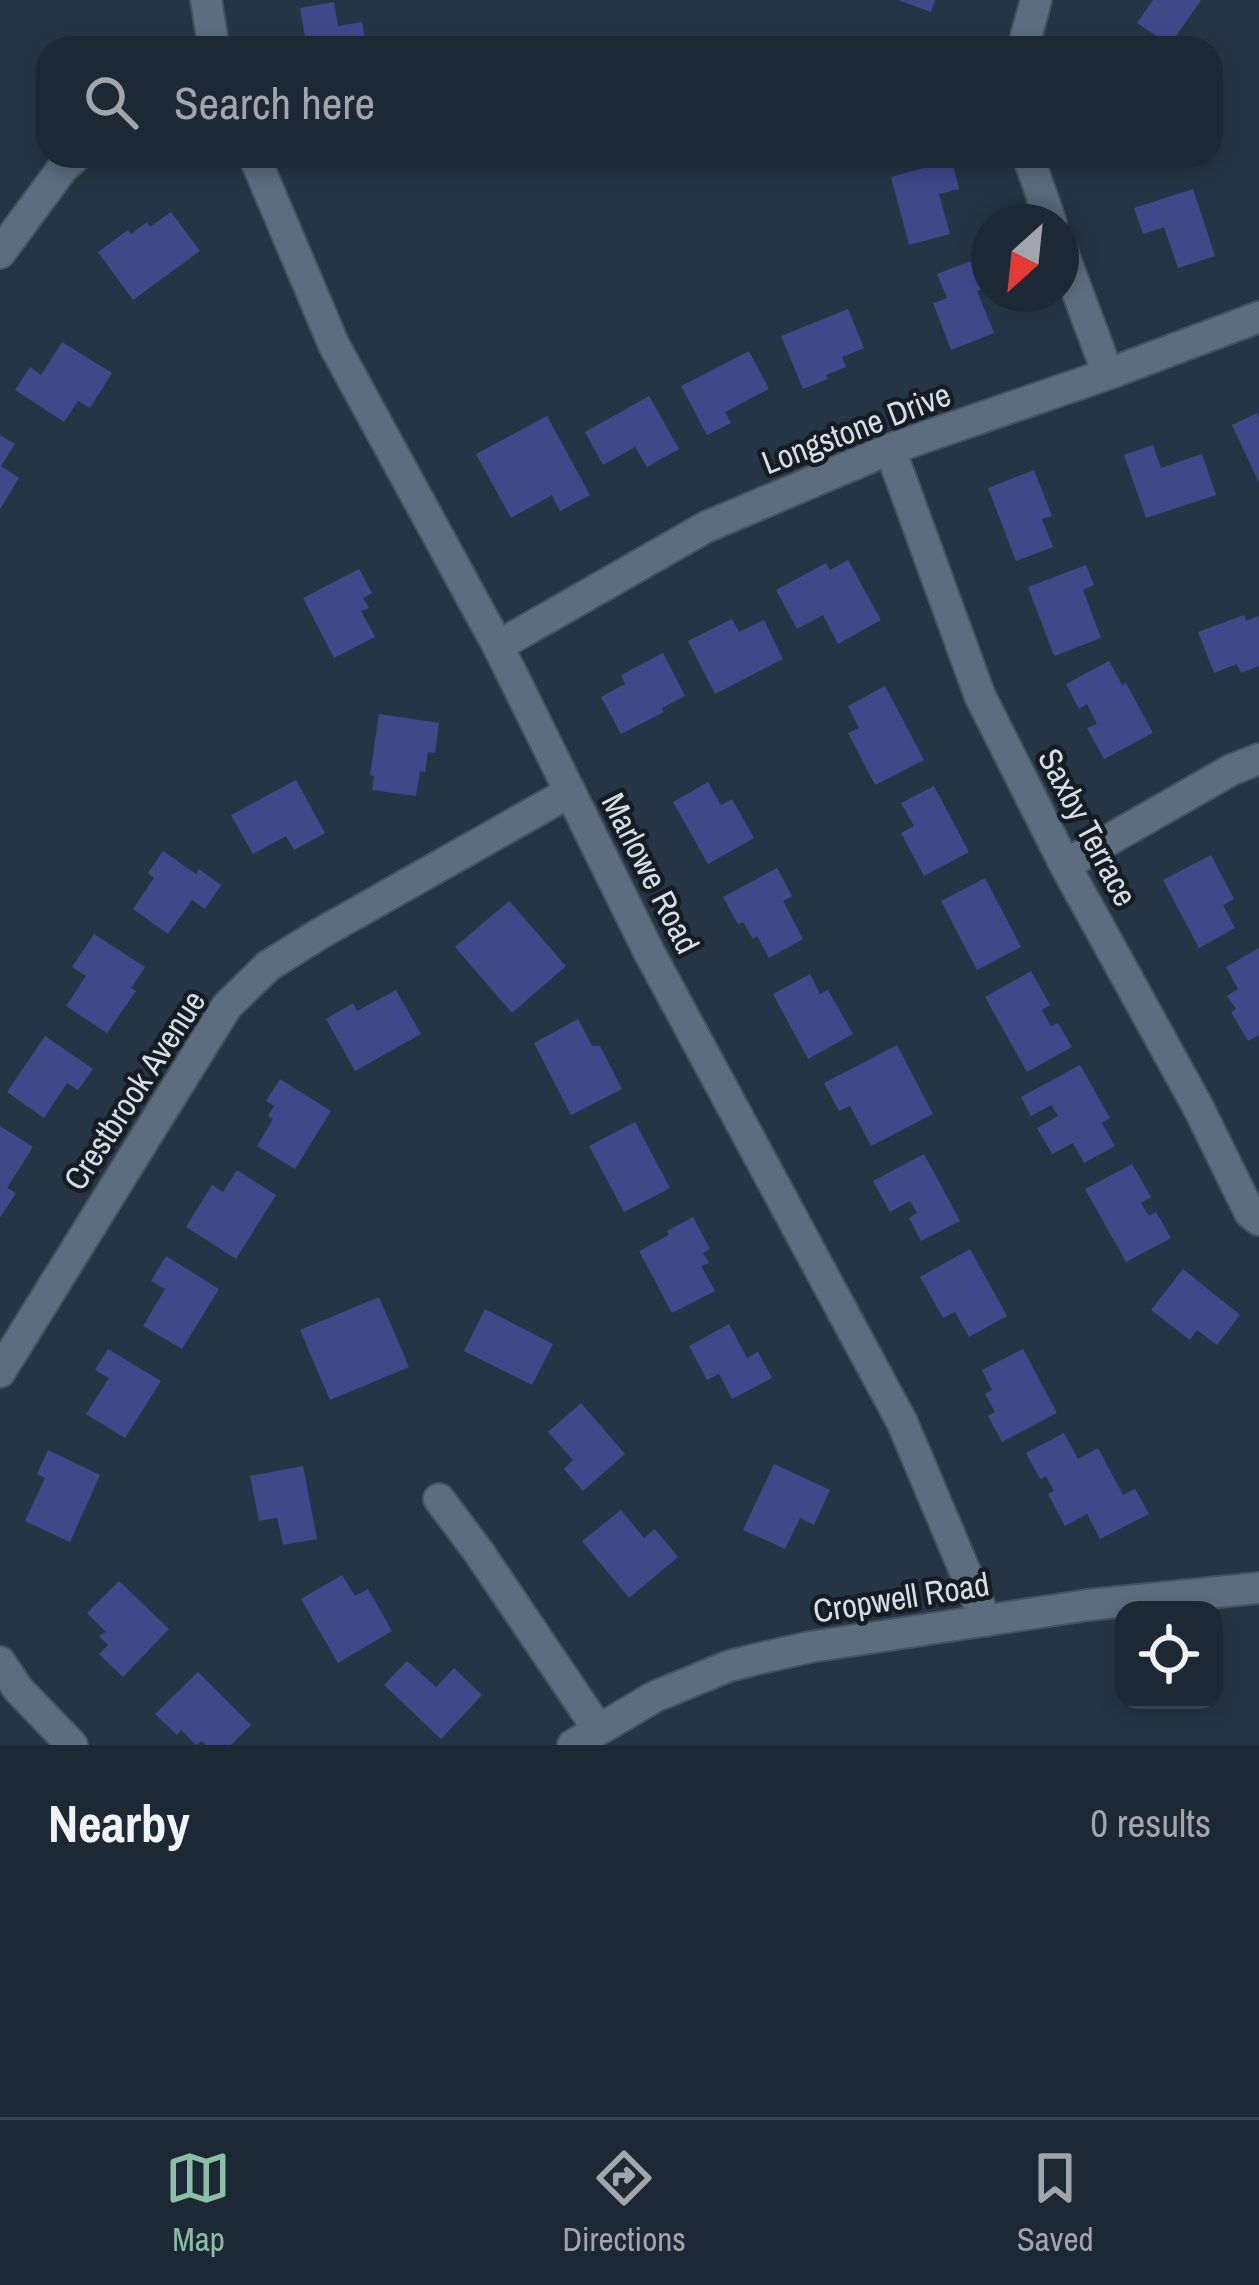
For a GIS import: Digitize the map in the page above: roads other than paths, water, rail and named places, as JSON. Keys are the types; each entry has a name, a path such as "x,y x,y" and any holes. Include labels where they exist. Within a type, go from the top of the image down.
{"street":[{"path":"206,0 212,36"},
{"path":"1026,36 1036,0"},
{"path":"0,253 63,168"},
{"name":"Marlowe Road","path":"259,168 334,345 498,646 649,952 902,1422 986,1621"},
{"path":"1032,168 1045,204"},
{"path":"1079,296 1108,374"},
{"name":"Longstone Drive","path":"498,646 706,527 890,449 1259,317"},
{"name":"Saxby Terrace","path":"890,449 980,696 1250,1213 1259,1220"},
{"path":"1065,865 1231,770 1259,759"},
{"name":"Crestbrook Avenue","path":"0,1372 227,1006 268,966 570,792"},
{"path":"439,1499 478,1551 585,1737"},
{"name":"Cropwell Road","path":"585,1737 654,1697 729,1666 810,1647 1088,1605 1259,1588"},
{"path":"0,1662 18,1689 72,1745"}]}
